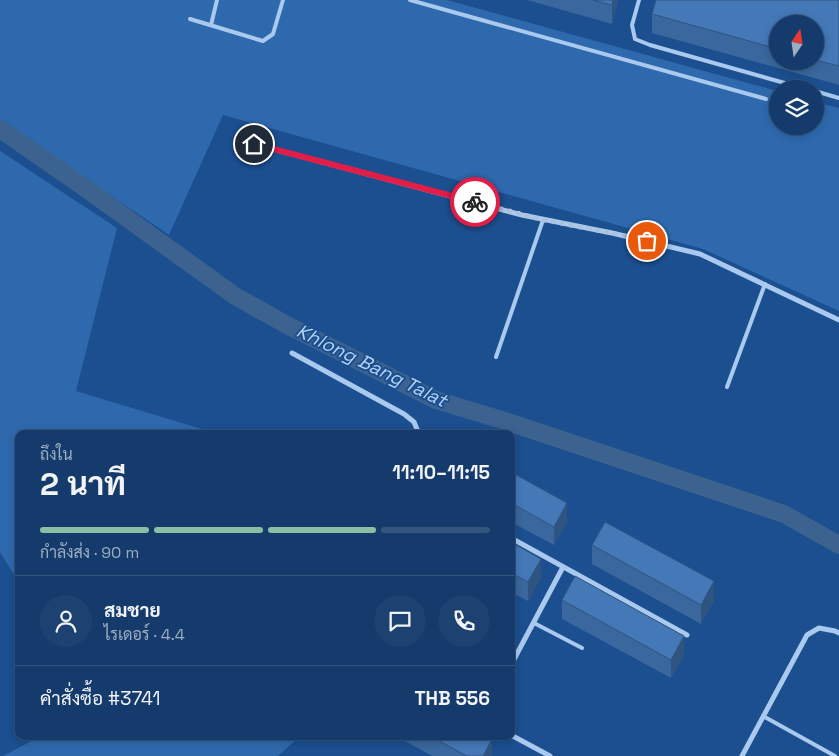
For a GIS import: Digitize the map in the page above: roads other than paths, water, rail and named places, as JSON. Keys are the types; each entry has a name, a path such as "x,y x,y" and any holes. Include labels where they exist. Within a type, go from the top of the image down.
{"street":[{"path":"254,144 544,220 612,233 700,254 839,320"},
{"path":"292,353 404,414 414,422 417,430"},
{"path":"515,540 687,635"},
{"path":"515,658 563,567"},
{"path":"742,756 807,635 819,628 839,632"},
{"path":"515,738 547,755"}],"lane":[{"path":"211,25 217,0"},
{"path":"190,20 263,40 273,34 284,0"},
{"path":"410,0 766,99"},
{"path":"639,0 632,25 635,39 650,46 773,80"},
{"path":"824,94 839,98"},
{"path":"496,357 544,220"},
{"path":"727,387 765,284"},
{"path":"534,623 582,648"},
{"path":"763,716 835,756"}],"waterway":[{"name":"Khlong Bang Talat","path":"0,129 235,296 287,325 436,400 502,420 784,514 839,545"}]}
